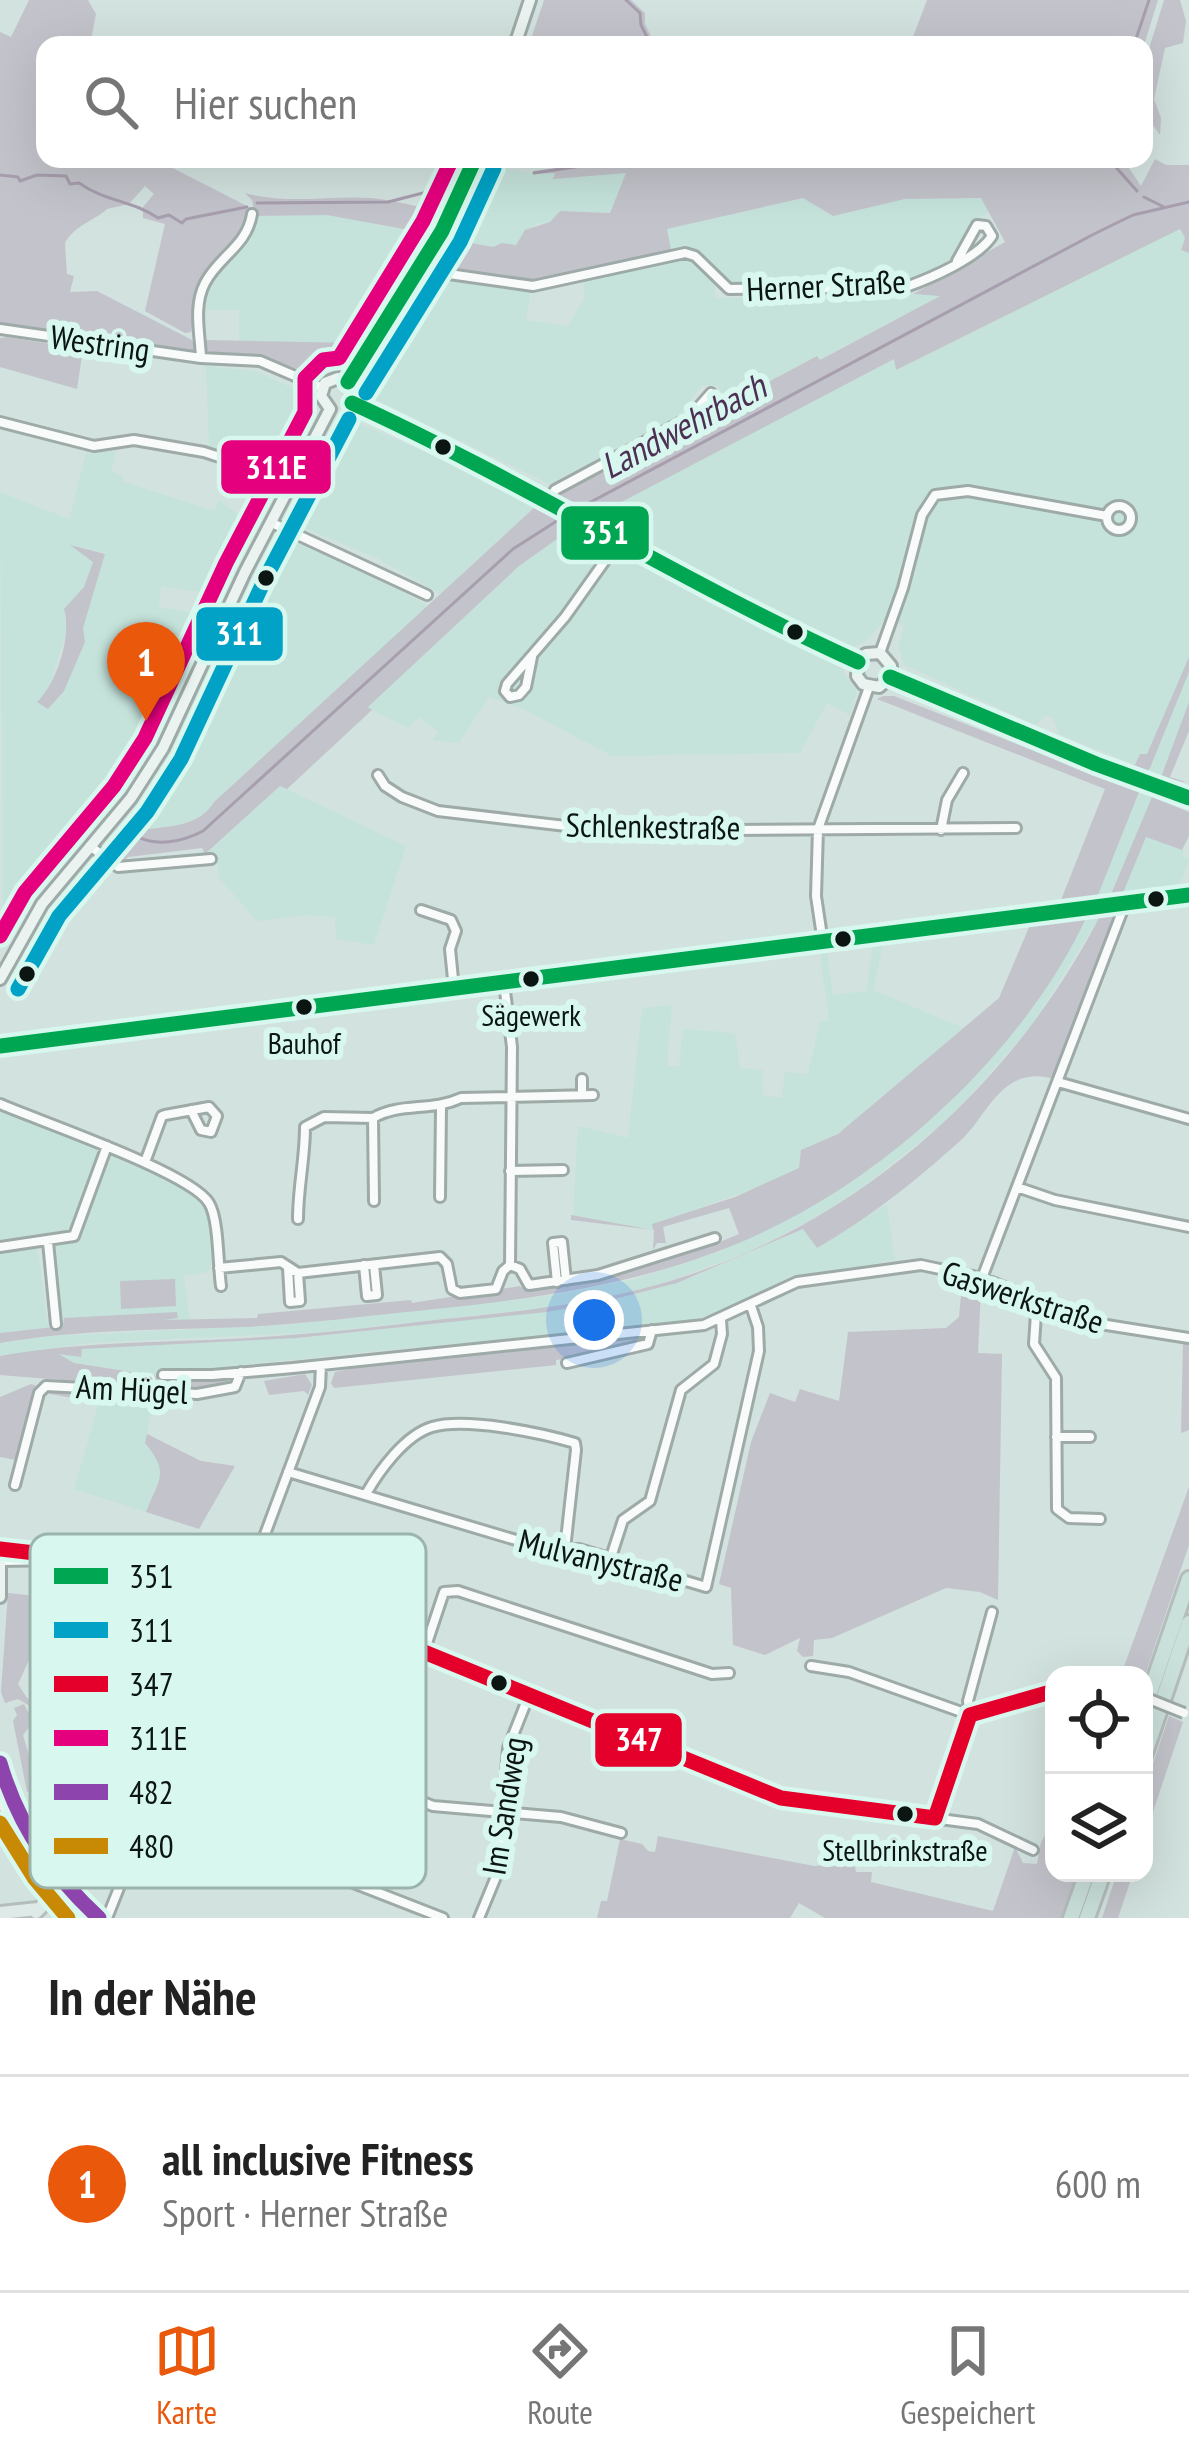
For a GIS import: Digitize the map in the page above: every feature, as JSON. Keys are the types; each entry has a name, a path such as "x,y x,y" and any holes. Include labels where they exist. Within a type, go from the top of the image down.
{"highway":[{"path":"1153,1684 1189,1580"},
{"path":"1153,1729 1189,1623"},
{"path":"1071,1918 1085,1882"},
{"path":"1087,1918 1100,1882"}],"main road":[{"path":"518,36 530,0"},
{"path":"348,382 423,263 470,168"},
{"path":"334,378 348,382 354,390 352,403 341,411 330,410 322,401 323,388 334,378"},
{"path":"352,403 444,444 737,605 858,662"},
{"path":"0,979 28,925 130,798 163,748 219,624 330,410"},
{"path":"880,653 891,666 890,677 879,687 869,687 857,676 858,662 866,654 880,653"},
{"path":"890,677 1189,798"},
{"path":"0,1550 0,1598"},
{"path":"0,1763 30,1832"},
{"path":"0,1799 3,1813 30,1847"},
{"path":"0,1913 35,1914 62,1888"},
{"path":"62,1888 81,1918"},
{"path":"62,1888 103,1918"}],"street":[{"name":"Westring","path":"201,358 197,325 203,286 245,237 252,214"},
{"name":"Herner Straße","path":"423,263 442,273 533,286 685,253 695,256 724,287 740,290 906,287 957,261 988,243 992,236 986,226 972,230 957,261"},
{"name":"Westring","path":"0,329 201,358 260,361 323,388"},
{"path":"552,501 555,490 689,418 711,393"},
{"path":"0,422 94,446 134,440 204,452 294,481"},
{"path":"880,653 901,597 922,515 935,494 968,491 1108,516"},
{"path":"272,523 427,595"},
{"path":"532,657 523,692 510,697 507,684 620,539"},
{"path":"823,943 816,896 818,829 869,687"},
{"path":"941,830 947,800 963,773"},
{"name":"Schlenkestraße","path":"378,775 402,797 438,811 609,831 1016,828"},
{"path":"90,846 118,867 211,859"},
{"path":"0,1046 1189,895"},
{"path":"982,1278 1125,904"},
{"path":"422,910 451,920 456,931 450,949 454,989"},
{"path":"504,983 512,1047 509,1265"},
{"path":"298,1219 298,1187 305,1173 304,1127 323,1117 373,1118 390,1108 441,1108 461,1098 588,1095 582,1079"},
{"path":"1058,1082 1189,1119"},
{"path":"0,1103 145,1162 208,1202 220,1286"},
{"path":"440,1197 441,1108"},
{"path":"145,1162 159,1119 191,1110"},
{"path":"373,1118 374,1201"},
{"path":"0,1247 64,1240 77,1230 107,1146"},
{"path":"510,1171 563,1170"},
{"path":"1017,1187 1055,1200 1189,1227"},
{"path":"509,1265 520,1269 526,1284 561,1281 640,1264 716,1238"},
{"path":"47,1242 56,1324"},
{"path":"218,1268 281,1262 298,1273 440,1257 452,1289 460,1293 496,1289 502,1270 509,1265"},
{"path":"288,1266 290,1302 300,1301 298,1273"},
{"name":"Gaswerkstraße","path":"163,1375 321,1365 721,1320 796,1282 899,1268 933,1267 982,1278 1094,1323 1189,1338"},
{"path":"1037,1298 1034,1344 1056,1375 1057,1509 1069,1518 1100,1519"},
{"name":"Mulvanystraße","path":"288,1472 536,1546 611,1557 706,1587 759,1351 751,1306"},
{"path":"611,1557 625,1516 650,1501 681,1390 712,1368 721,1320"},
{"name":"Gaswerkstraße","path":"567,1363 648,1344 652,1330"},
{"path":"264,1534 320,1387 321,1365"},
{"name":"Am Hügel","path":"15,1485 39,1393 46,1386 197,1394 235,1387 241,1372"},
{"path":"366,1495 410,1440 435,1426 562,1439 574,1443 576,1450 565,1549"},
{"path":"1056,1437 1090,1437"},
{"path":"0,1550 30,1554"},
{"path":"0,1561 30,1560"},
{"path":"426,1646 444,1592 458,1592 712,1674 729,1672"},
{"path":"935,1818 970,1715 968,1701 992,1612"},
{"path":"426,1653 771,1795 978,1824 1033,1850"},
{"path":"811,1666 849,1672 970,1715 1045,1693"},
{"name":"Im Sandweg","path":"479,1918 498,1872 508,1748 529,1695"},
{"path":"1153,1701 1186,1714"},
{"path":"426,1803 561,1817 621,1833"},
{"path":"103,1918 116,1888"},
{"path":"366,1888 443,1918"}],"shaded area":[{"path":"29,0 88,0 96,14 92,36 36,36 36,168 173,168 247,206 245,231 201,283 191,332 145,311 165,224 143,218 143,207 154,194 145,186 129,204 107,209 65,243 67,274 74,276 70,292 97,291 190,339 198,353 0,324 0,32 11,37"},
{"path":"544,0 631,0 645,13 651,36 532,36"},
{"path":"927,0 1158,0 1147,36 913,36"},
{"path":"1164,0 1180,0 1186,21 1183,43 1165,48 1154,99 1161,118 1160,135 1153,125 1153,36"},
{"path":"1155,159 1166,165 1189,165 1189,253 1181,250 1185,238 1180,229 896,370 894,359 574,527 519,566 287,789 280,786 205,854 202,848 128,857 123,863 109,858 102,849 136,820 149,829 201,816 536,506 940,296 913,294 1005,242 981,198 905,199 833,216 803,198 667,229 671,250 535,282 448,270 437,263 451,239 493,247 516,245 525,230 550,222 560,211 610,213 626,173 553,179 555,173 533,171 1129,168 1141,186"},
{"path":"484,168 556,173 555,178 628,173 610,213 560,211 550,222 536,224 517,245 494,247 451,239"},
{"path":"245,193 293,199 371,198 438,211 425,233 327,215 255,216 252,200"},
{"path":"803,198 833,216 905,199 982,198 989,212 971,222 950,260 907,282 728,285 698,253 688,248 671,250 666,229"},
{"path":"327,215 425,233 358,343 239,341 239,310 203,310 207,286 251,235 255,216"},
{"path":"1181,228 1185,238 1181,250 1189,253 1189,657 1147,755 1136,765 1059,734 1053,718 1046,715 1036,725 904,665 898,647 904,626 886,619 865,642 856,645 843,672 857,691 850,715 827,703 800,753 612,756 527,711 489,697 459,743 433,740 438,732 419,717 409,728 367,708 519,566 574,527 834,388 895,358 897,369"},
{"path":"684,256 714,284 715,298 943,294 760,386 747,386 725,398 717,385 702,386 677,417 549,484 367,395 367,381 429,276 531,290 526,320 568,326 585,297 583,280"},
{"path":"0,338 83,349 77,389 0,367"},
{"path":"205,340 358,343 333,368 310,372 255,356 205,354"},
{"path":"206,366 256,371 305,394 313,415 290,469 209,446"},
{"path":"353,421 464,468 536,506 440,594 379,559 292,523 289,515 335,431"},
{"path":"116,451 111,471 123,476 124,482 215,511 219,500 254,527 218,595 161,586 159,607 208,615 197,640 178,632 169,651 188,661 163,721 132,775 44,881 3,947 0,492 69,519 86,453","holes":["73,546 105,553 83,628 47,709 67,630 64,609 84,587 93,561"]},
{"path":"283,537 369,573 428,606 205,815 177,826 148,829 130,815 146,800 175,753 262,563 275,540"},
{"path":"70,545 105,554 83,628 85,642 64,691 48,709 37,702 61,658 64,609 84,587 93,562"},
{"path":"1189,657 1189,672 1150,768 1147,772 1116,760 1135,765 1140,754 1147,754"},
{"path":"1189,672 1189,702 1161,777 1147,772"},
{"path":"894,696 1139,792 1096,900 1059,905 1105,789 877,699"},
{"path":"1189,702 1189,731 1170,777 1183,782 1161,777"},
{"path":"280,786 406,846 374,945 336,939 335,917 257,921 219,878 209,851"},
{"path":"1139,792 1152,797 1137,836 1109,899 1095,900"},
{"path":"1152,797 1189,812 1189,836 1182,850 1146,837 1123,893 1179,887 1109,899"},
{"path":"1146,837 1184,849 1182,856 1189,859 1179,887 1122,894"},
{"path":"1102,913 1031,1026 954,1114 863,1187 748,1252 663,1283 579,1304 321,1332 89,1343 0,1356 0,1343 49,1336 287,1325 550,1296 632,1280 719,1252 787,1220 854,1180 943,1109 1029,1010 1088,914"},
{"path":"1114,913 1114,922 1053,1079 1030,1077 1009,1085 966,1135 926,1171 817,1248 803,1229 677,1283 547,1312 297,1338 82,1349 81,1357 59,1354 74,1363 189,1381 233,1381 196,1391 0,1375 0,1356 99,1345 309,1333 526,1310 633,1291 730,1260 860,1190 918,1145 1021,1038 1064,978 1101,914"},
{"path":"1088,914 1037,1002 946,1105 864,1173 748,1239 628,1279 497,1302 291,1324 91,1333 0,1343 0,1333 63,1326 64,1318 177,1312 178,1318 164,1320 257,1318 258,1314 525,1289 635,1268 739,1234 729,1208 663,1227 666,1243 657,1243 653,1250 652,1224 735,1197 799,1168 801,1150 838,1134 999,998 1030,925"},
{"path":"883,944 873,990 963,1028 838,1134 801,1150 799,1168 775,1181 653,1224 655,1230 573,1216 578,1126 628,1138 642,1008 672,1005 667,1066 679,1066 683,1029 735,1033 740,1068 762,1070 763,1095 782,1098 785,1072 808,1074 820,1021 829,1021 820,953 827,952 833,995 866,991 873,946"},
{"path":"0,1111 96,1148 99,1155 73,1227 33,1237 48,1328 0,1333"},
{"path":"112,1154 200,1198 208,1211 214,1258 208,1272 184,1276 190,1320 60,1326 51,1252 80,1233"},
{"path":"887,1204 895,1260 802,1276 725,1313 673,1323 418,1351 416,1347 195,1370 165,1369 163,1377 70,1363 58,1354 80,1356 81,1349 153,1344 304,1338 594,1304 695,1276 804,1229 818,1247"},
{"path":"571,1215 651,1230 571,1220"},
{"path":"175,1279 176,1306 121,1309 120,1281"},
{"path":"962,1284 981,1288 978,1353 1002,1354 998,1600 980,1592 946,1588 832,1638 814,1640 813,1656 803,1657 797,1651 800,1638 765,1655 733,1645 731,1588 719,1584 751,1442 770,1393 795,1402 800,1389 839,1401 848,1332 946,1328 959,1317"},
{"path":"648,1336 647,1343 608,1354 556,1360 556,1365 334,1388 331,1383 335,1372 359,1367"},
{"path":"1183,1341 1189,1343 1189,1430 1181,1433"},
{"path":"305,1374 312,1385 308,1395 304,1391 269,1395 264,1381"},
{"path":"31,1384 37,1386 16,1460 0,1457 0,1397"},
{"path":"46,1393 156,1397 141,1403 114,1403"},
{"path":"154,1401 145,1443 162,1470 146,1512 74,1489 99,1402"},
{"path":"147,1434 201,1461 235,1466 199,1529 146,1512 160,1476 158,1462 145,1443"},
{"path":"1189,1487 1189,1545 1148,1666 1124,1666"},
{"path":"8,1593 30,1595 30,1658 18,1684 30,1706 18,1699 5,1703 1,1692"},
{"path":"24,1704 30,1712 30,1726 23,1735 30,1759 27,1792 13,1721 14,1708"},
{"path":"1169,1716 1183,1722 1153,1812 1153,1764"},
{"path":"1045,1835 1045,1882 1074,1882 1061,1918 825,1918 799,1903 790,1918 597,1918 601,1901 607,1901 620,1839 655,1852 658,1836 814,1866 854,1862 856,1872 872,1872 871,1882 993,1911 1015,1847 1023,1863 1037,1864"},
{"path":"1114,1882 1130,1882 1118,1918 1102,1918"}],"waterway":[{"path":"626,0 640,13 646,36"},
{"path":"1137,36 1149,0"},
{"path":"534,173 568,168"},
{"path":"1117,168 1137,191"},
{"path":"0,175 20,181 37,175 66,176 70,184 79,183 158,218 169,215 182,223 247,207"},
{"path":"257,203 388,202 450,186"},
{"path":"1144,197 1164,207"},
{"name":"Landwehrbach","path":"572,512 1094,234 1133,215 1189,202"},
{"name":"Landwehrbach","path":"136,836 169,842 203,831 513,549 563,517"}],"transit line":[{"name":"311E","path":"0,936 25,892 114,786 145,738 226,563 305,412 305,378 323,360 339,358 423,221 448,168"},
{"name":"351","path":"348,382 442,231 471,168"},
{"name":"311","path":"366,393 460,242 494,168"},
{"name":"351","path":"352,403 858,662"},
{"name":"311","path":"18,989 59,916 147,812 181,759 264,581 349,419"},
{"name":"351","path":"890,677 1189,798"},
{"name":"351","path":"0,1046 1189,895"},
{"name":"347","path":"0,1549 30,1552"},
{"name":"347","path":"426,1653 781,1798 935,1818"},
{"name":"347","path":"935,1818 970,1715 1045,1694"},
{"name":"482","path":"0,1763 30,1832"},
{"name":"480","path":"0,1823 30,1871"},
{"name":"480","path":"43,1888 68,1918"},
{"name":"482","path":"70,1888 99,1918"}],"place":[{"name":"all inclusive Fitness","path":"146,721"},
{"name":"Sägewerk","path":"531,979"},
{"name":"Bauhof","path":"304,1007"},
{"name":"Stellbrinkstraße","path":"905,1814"}]}
